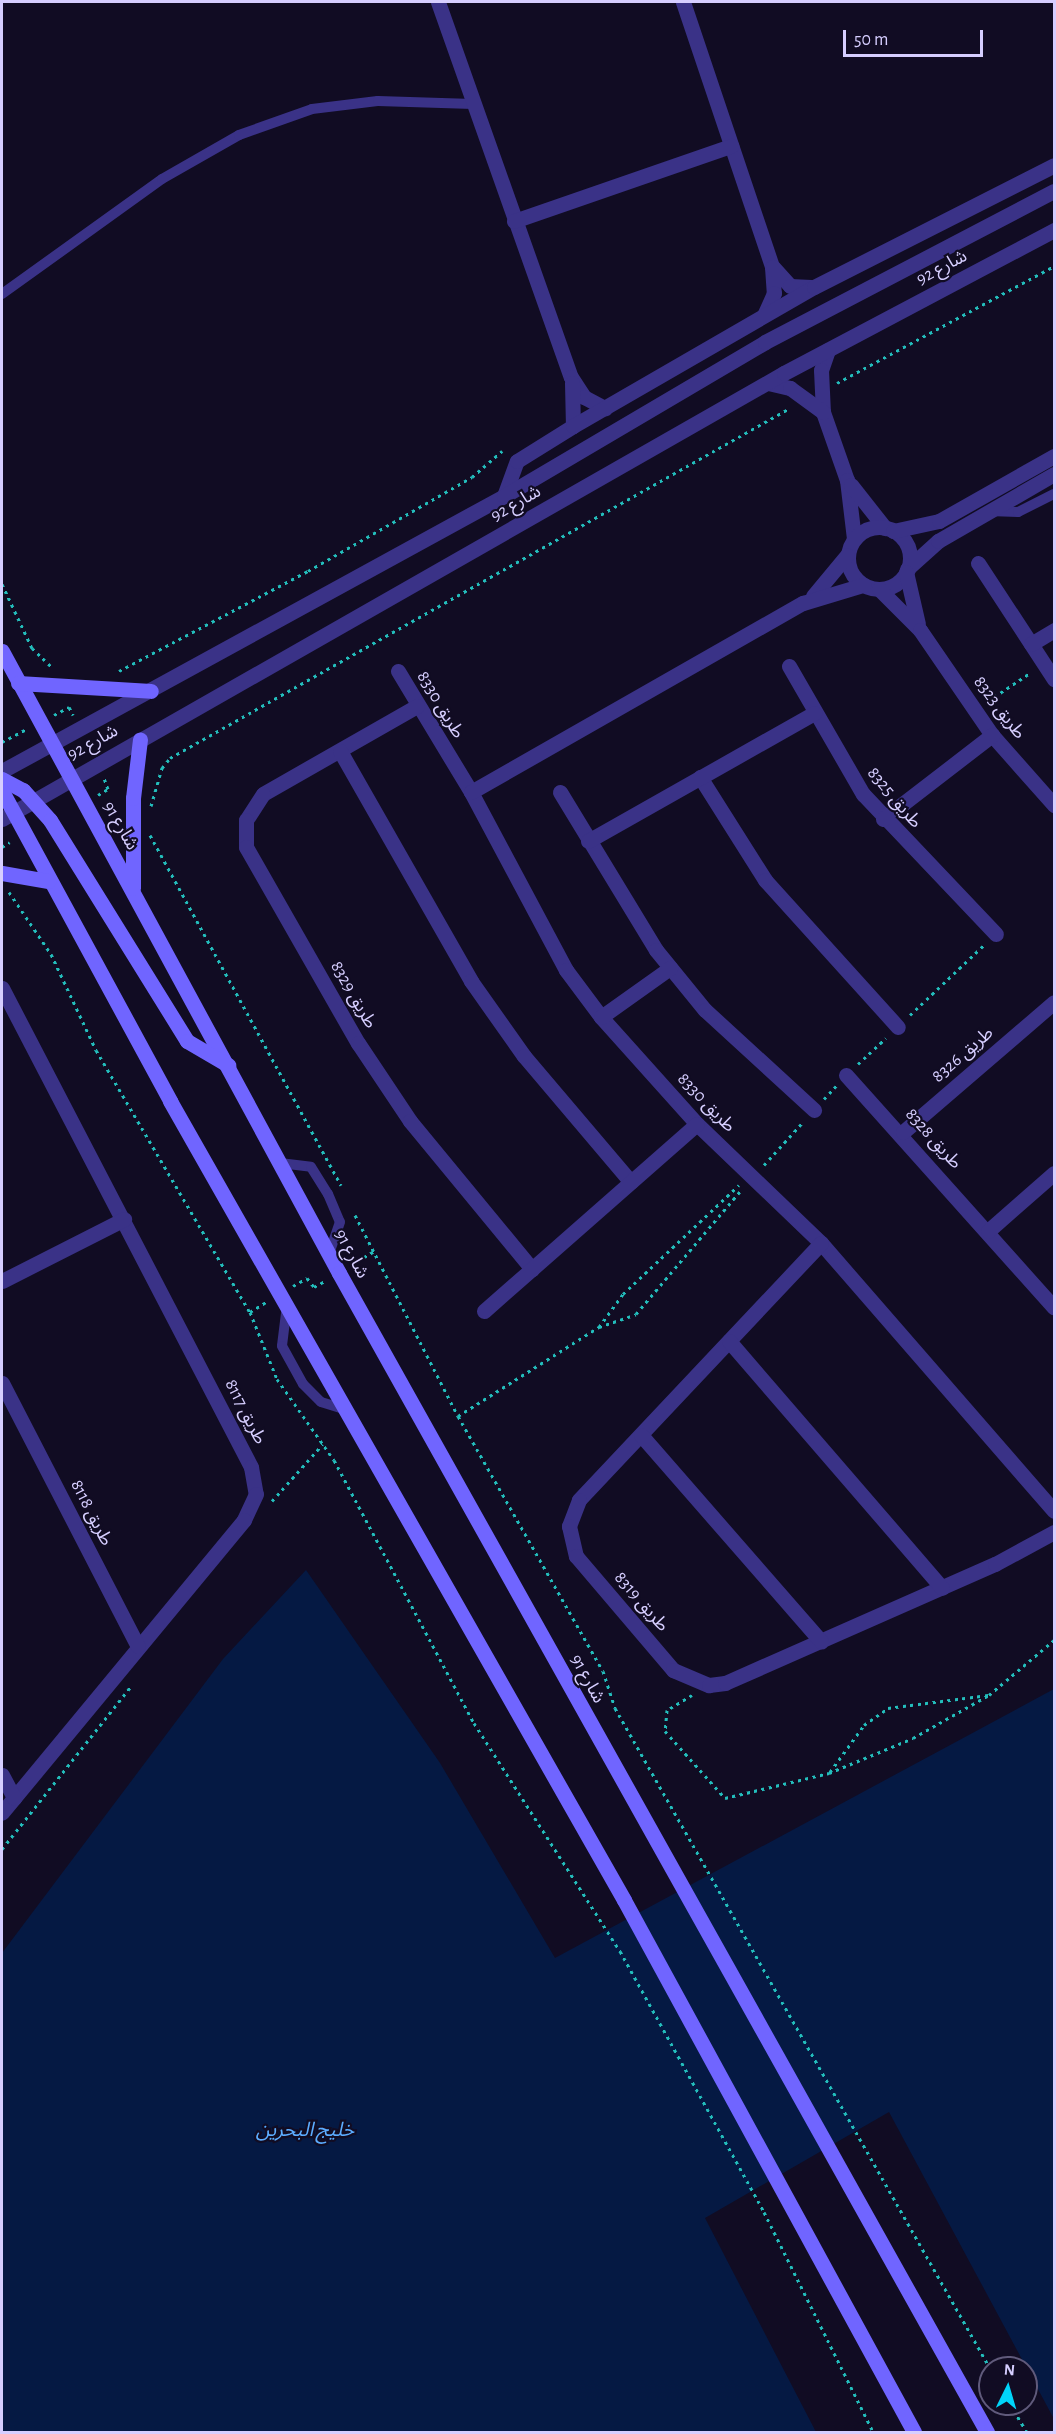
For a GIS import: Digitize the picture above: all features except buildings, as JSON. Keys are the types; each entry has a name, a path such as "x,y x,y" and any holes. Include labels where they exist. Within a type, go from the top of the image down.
{"street":[{"path":"438,2 571,377 584,397 605,408"},
{"path":"683,2 772,267 773,299 764,315"},
{"path":"514,221 731,146"},
{"path":"504,496 517,461 573,426 814,287 1054,165"},
{"name":"شارع 92","path":"2,771 504,496 765,342 1054,191"},
{"name":"شارع 92","path":"7,816 768,382 1054,230"},
{"path":"772,267 790,286 814,287"},
{"path":"804,603 847,555 854,539 848,480 823,412 814,395 828,350"},
{"path":"571,377 573,426"},
{"path":"768,382 814,395"},
{"path":"854,539 868,529 890,529 939,521 1054,456"},
{"path":"471,792 804,603 863,585 879,589 892,586 938,541 1054,474"},
{"path":"848,480 909,552 907,571"},
{"path":"847,555 851,572 863,585"},
{"path":"978,563 1054,679"},
{"name":"طريق 8323","path":"907,571 920,630"},
{"name":"طريق 8323","path":"879,589 920,630 992,735 1054,805"},
{"path":"1031,644 1054,630"},
{"name":"شارع 91","path":"2,651 133,888 339,1273 673,1872 838,2160 987,2433"},
{"name":"طريق 8325","path":"789,666 814,713 883,819 996,934"},
{"name":"طريق 8330","path":"398,671 417,706 471,792 566,970 601,1017 697,1124 754,1176 821,1243 1054,1511"},
{"path":"18,683 151,691"},
{"name":"طريق 8329","path":"417,706 263,794 246,820 246,847 358,1043 410,1120 532,1269"},
{"path":"588,840 814,713"},
{"path":"883,819 992,735"},
{"path":"133,888 133,798 140,739"},
{"path":"340,751 471,981 524,1056 631,1182"},
{"path":"700,777 765,880 898,1027"},
{"path":"2,779 34,799 187,1041 228,1065"},
{"path":"2,791 7,816 48,881 285,1297 624,1900 914,2433"},
{"path":"560,792 670,968 705,1010 814,1110"},
{"path":"2,873 48,881"},
{"path":"601,1017 670,968"},
{"name":"طريق 8117","path":"2,987 124,1219 256,1482 253,1507 244,1520 2,1813"},
{"name":"طريق 8326","path":"903,1132 1053,1007"},
{"name":"طريق 8328","path":"846,1075 903,1132 1054,1308"},
{"path":"484,1311 697,1124"},
{"path":"988,1231 1054,1173"},
{"path":"2,1281 124,1219"},
{"name":"طريق 8319","path":"709,1685 673,1670 576,1556 570,1541 570,1519 579,1500 821,1243"},
{"path":"729,1341 942,1588"},
{"name":"طريق 8118","path":"2,1383 5,1400 138,1646"},
{"path":"642,1435 821,1641"},
{"path":"709,1685 725,1683 942,1588 1054,1532"},
{"path":"2,1775 14,1798"}],"lane":[{"path":"2,294 162,179 239,135 312,109 378,101 474,104"},
{"path":"989,511 1017,512 1054,494"},
{"path":"280,1163 311,1167 328,1194 340,1222 329,1254"},
{"path":"285,1297 282,1346 303,1384 321,1402 349,1411"}],"path":[{"path":"148,814 162,768 170,758 814,395 1054,266"},
{"path":"112,672 137,666 308,572 472,477 513,446"},
{"path":"2,584 32,648 60,671"},
{"path":"974,711 1044,664"},
{"path":"147,823 175,884 345,1193"},
{"path":"458,1416 599,1327 636,1314 754,1176 846,1075 996,934"},
{"path":"599,1327 623,1294 726,1193 754,1176"},
{"path":"353,1212 458,1416 603,1671 615,1708 702,1855 983,2356"},
{"path":"250,1312 285,1297 308,1278 314,1287 373,1252"},
{"path":"709,1685 667,1710 663,1722 715,1793 743,1795 829,1773 913,1738 988,1695 1054,1640"},
{"path":"829,1773 864,1725 888,1708 988,1695"},
{"path":"593,1906 764,2212 873,2433"},
{"path":"1017,2416 1027,2433"}],"water":[{"name":"خليج البحرين","path":"306,1570 440,1763 555,1958 1054,1689 1054,2419 1038,2389 1038,2356 1020,2356 889,2112 705,2218 816,2432 2,2432 2,1953 223,1659"}]}
